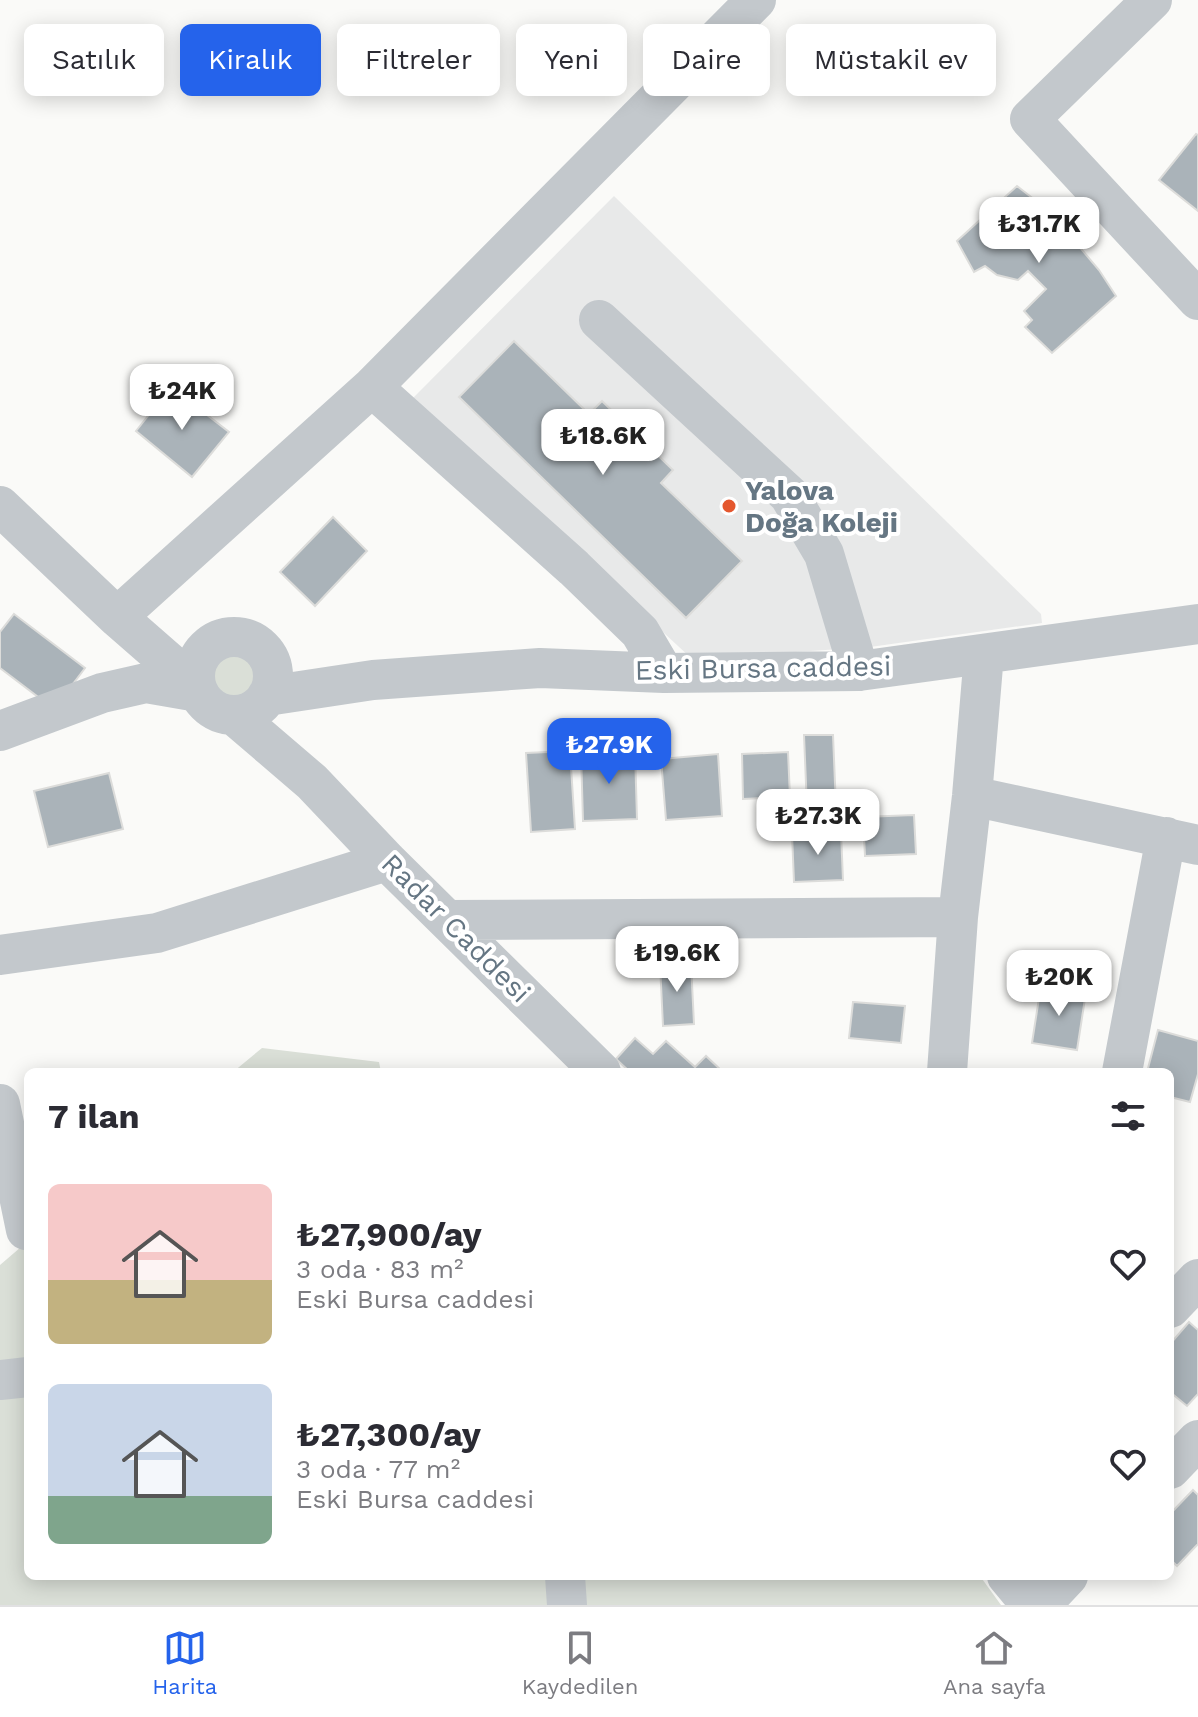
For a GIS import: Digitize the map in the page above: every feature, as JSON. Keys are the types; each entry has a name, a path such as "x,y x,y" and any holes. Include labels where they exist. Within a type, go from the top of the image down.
{"street":[{"path":"117,617 372,387 756,0"},
{"path":"1152,0 1030,119 1198,300"},
{"path":"599,320 789,495 824,554 859,671"},
{"path":"372,387 585,578 640,632 664,673"},
{"path":"0,506 197,689"},
{"path":"117,617 218,640 238,637 250,641 265,653 272,670 272,683 256,704 221,714 209,708 200,698 194,674 197,661 218,640"},
{"name":"Eski Bursa caddesi","path":"256,704 373,680 540,668 664,673 859,671 1198,624"},
{"name":"Eski Bursa caddesi","path":"265,653 373,680"},
{"path":"947,1068 958,917 984,654"},
{"path":"0,731 102,693 146,683 197,689"},
{"name":"Radar Caddesi","path":"256,704 312,782 387,861 597,1068"},
{"path":"972,796 1182,841 1123,1068"},
{"path":"0,955 157,933 387,861"},
{"path":"447,920 958,917"},
{"path":"0,1104 24,1220"},
{"path":"1174,1304 1198,1279"},
{"path":"0,1380 24,1377"},
{"path":"1174,1465 1198,1440"},
{"path":"565,1580 567,1605"},
{"path":"1010,1580 1031,1605"},
{"path":"1041,1605 1064,1580"}],"shaded area":[{"name":"Yalova Doğa Koleji","path":"614,196 1041,614 1042,623 870,647 692,659 412,399"},
{"path":"233,651 251,658 258,676 251,694 233,701 215,694 208,676 215,658"},
{"path":"262,1048 379,1062 380,1068 238,1068"},
{"path":"24,1244 24,1580 983,1580 1001,1605 0,1605 0,1265"}],"building":[{"path":"1198,135 1198,211 1159,180"},
{"path":"1017,186 1049,211 1099,270 1116,296 1052,353 1025,327 1032,320 1024,311 1046,289 1028,271 1018,280 997,275 985,266 974,272 957,241"},
{"path":"514,341 589,414 602,401 673,470 661,483 742,561 686,618 459,397"},
{"path":"171,387 229,432 192,477 136,431"},
{"path":"333,517 367,551 315,606 280,572"},
{"path":"14,614 85,668 54,709 0,668 0,632"},
{"path":"804,735 833,735 836,807 807,808"},
{"path":"570,751 575,829 531,832 526,753"},
{"path":"635,751 637,819 583,821 581,753"},
{"path":"788,752 790,797 743,799 742,754"},
{"path":"718,754 722,816 666,820 661,759"},
{"path":"109,773 123,829 48,847 34,791"},
{"path":"914,815 916,854 865,856 863,817"},
{"path":"841,832 843,880 794,882 792,834"},
{"path":"691,963 694,1024 663,1026 660,964"},
{"path":"1041,985 1086,992 1077,1050 1032,1043"},
{"path":"853,1002 905,1006 901,1043 849,1038"},
{"path":"1158,1030 1198,1041 1198,1074 1190,1102 1174,1098 1174,1068 1148,1068"},
{"path":"635,1038 653,1054 666,1041 695,1067 706,1056 719,1068 626,1068 616,1059"},
{"path":"1189,1322 1198,1330 1198,1394 1187,1406 1174,1395 1174,1339"},
{"path":"1193,1490 1198,1495 1198,1544 1177,1566 1174,1563 1174,1510"}],"place":[{"name":"Yalova Doğa Koleji","path":"729,506"}]}
